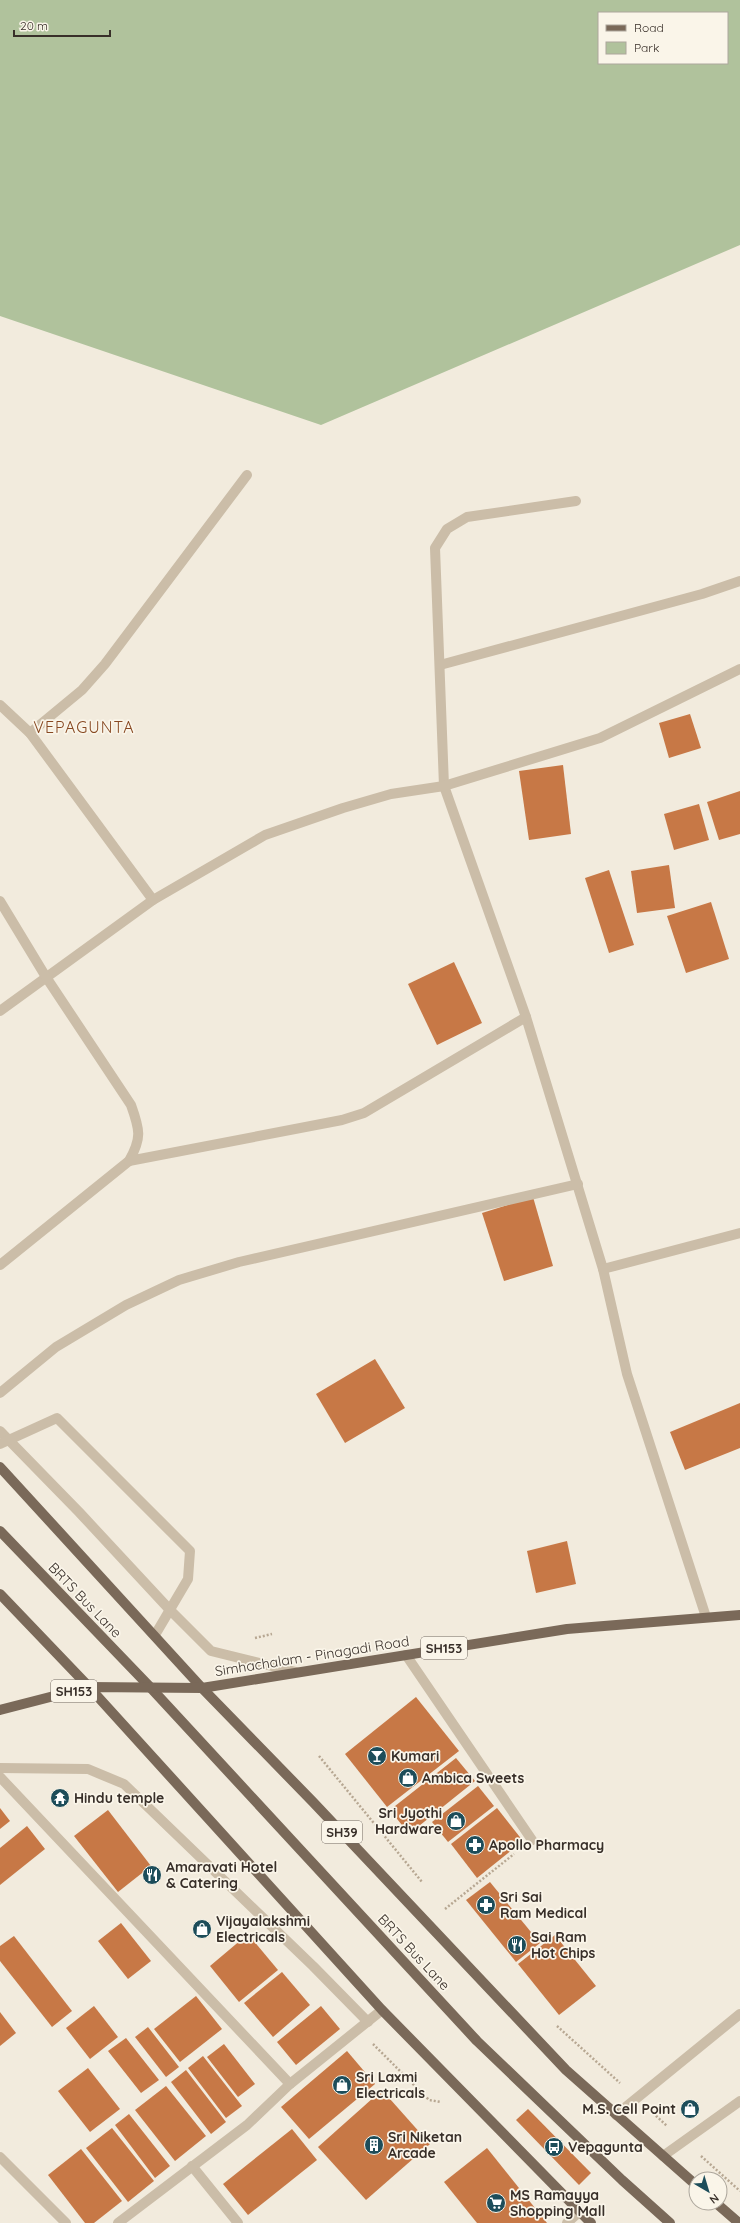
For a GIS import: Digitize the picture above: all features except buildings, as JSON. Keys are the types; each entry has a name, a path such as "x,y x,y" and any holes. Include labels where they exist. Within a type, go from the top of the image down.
{"main road":[{"name":"SH39","path":"0,1467 202,1688 313,1802 566,2070 688,2178"},
{"name":"BRTS Bus Lane","path":"0,1531 150,1687 477,2041 622,2180 670,2223"},
{"path":"0,1594 89,1687 382,2010 591,2223"},
{"name":"Simhachalam - Pinagadi Road","path":"150,1687 202,1688 567,1629 706,1617 739,1617"},
{"name":"SH153","path":"0,1710 89,1687 150,1687"},
{"path":"725,2211 739,2223"}],"street":[{"path":"30,733 82,690 105,664 247,475"},
{"path":"576,501 467,516 447,528 435,548 444,786 526,1018 603,1269 627,1374 706,1617"},
{"path":"440,665 702,594 740,582"},
{"path":"0,1011 153,900 265,835 343,808 390,794 444,786 600,738 740,668"},
{"path":"0,705 30,733 153,900"},
{"path":"0,901 46,977 131,1105 139,1127 138,1144 129,1161 0,1265"},
{"path":"129,1161 342,1120 364,1114 526,1018"},
{"path":"0,1393 56,1347 126,1305 179,1280 239,1262 578,1184"},
{"path":"603,1269 740,1233"},
{"path":"4,1442 57,1418 190,1552 188,1579 155,1635"},
{"path":"0,1431 4,1442 79,1512 170,1610 211,1651 296,1672"},
{"path":"406,1654 532,1840"},
{"path":"0,1768 88,1769 124,1784 313,1966 368,2022"},
{"path":"0,1777 290,2084"},
{"path":"118,2223 247,2125 290,2084 382,2010"},
{"path":"616,2115 740,2014"},
{"path":"663,2156 740,2101"},
{"path":"0,2157 66,2223"},
{"path":"192,2166 238,2223"},
{"path":"567,2223 579,2212"}],"path":[{"path":"319,1756 424,1885"},
{"path":"445,1910 532,1840"},
{"path":"439,1904 450,1915"},
{"path":"552,2021 636,2098"}],"green space":[{"path":"0,0 740,0 740,245 321,425 0,316"}],"place":[{"name":"Kumari","path":"377,1756"},
{"name":"Ambica Sweets","path":"408,1778"},
{"name":"Hindu temple","path":"60,1798"},
{"name":"Sri Jyothi Hardware","path":"456,1821"},
{"name":"Apollo Pharmacy","path":"475,1845"},
{"name":"Amaravati Hotel & Catering","path":"152,1875"},
{"name":"Sri Sai Ram Medical","path":"486,1905"},
{"name":"Vijayalakshmi Electricals","path":"202,1929"},
{"name":"Sai Ram Hot Chips","path":"517,1945"},
{"name":"Sri Laxmi Electricals","path":"342,2085"},
{"name":"M.S. Cell Point","path":"690,2109"},
{"name":"Sri Niketan Arcade","path":"374,2145"},
{"name":"Vepagunta","path":"554,2147"},
{"name":"MS Ramayya Shopping Mall","path":"496,2203"}],"district":[{"name":"VEPAGUNTA","path":"84,727"}]}
